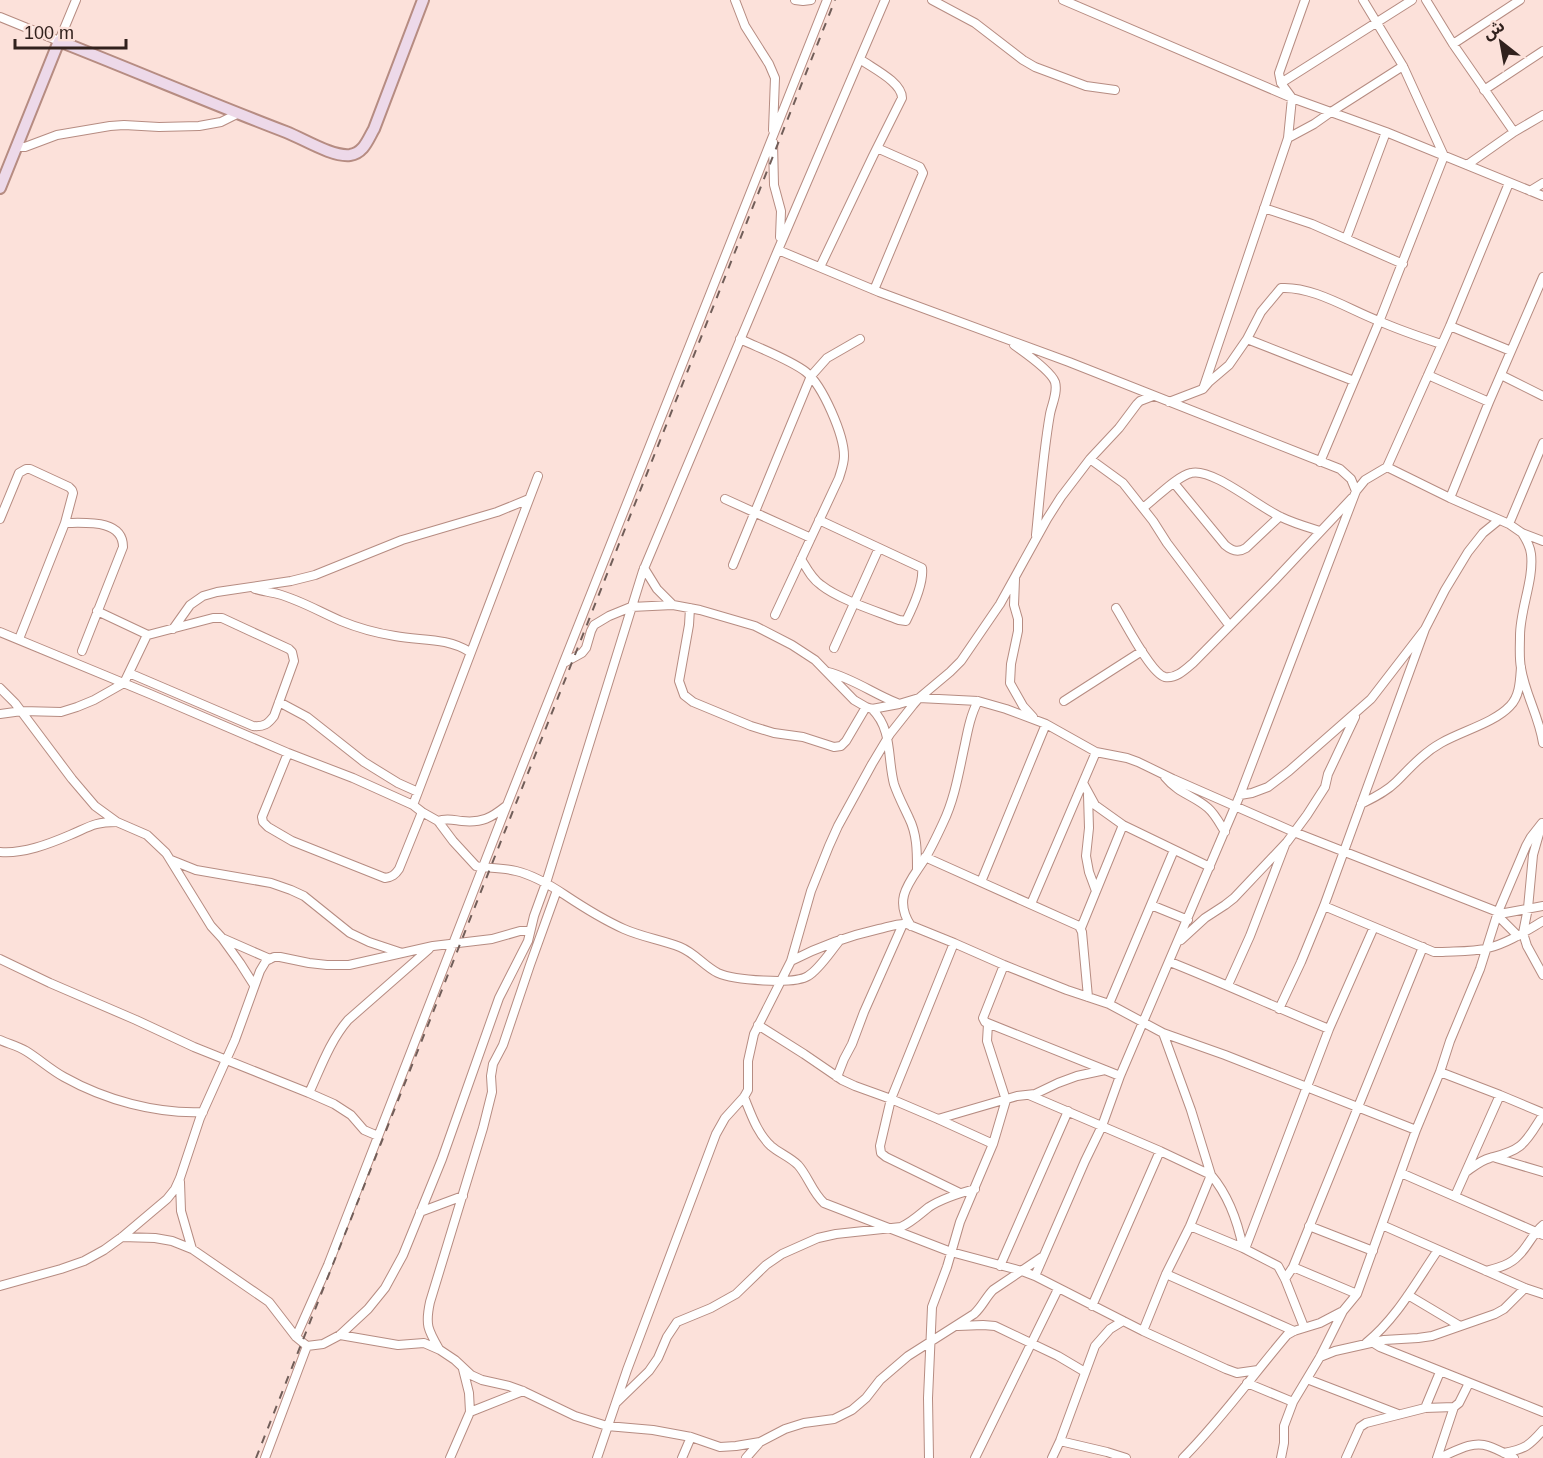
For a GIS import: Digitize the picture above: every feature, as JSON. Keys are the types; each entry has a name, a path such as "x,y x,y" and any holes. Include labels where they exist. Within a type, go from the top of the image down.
{"main road":[{"path":"0,188 59,41 335,153 350,155 358,152 366,144 374,129 423,0"}],"street":[{"path":"0,17 59,41 76,0"},
{"path":"735,0 746,26 775,78 772,138 774,185 781,212 779,247"},
{"path":"795,0 811,0"},
{"path":"296,1337 328,1265 507,805 827,0"},
{"path":"122,1237 155,1238 192,1248 269,1302 296,1337 307,1346 323,1344 340,1335 368,1309 385,1287 402,1255 442,1159 499,998 525,948 645,568 885,0"},
{"path":"932,0 975,23 1035,67 1086,86 1115,90"},
{"path":"1063,0 1293,98 1386,132 1543,196"},
{"path":"1203,389 1288,138 1293,98 1281,83 1278,73 1305,0"},
{"path":"1320,462 1380,322 1444,156 1403,66 1363,0"},
{"path":"1281,83 1412,0"},
{"path":"1426,0 1453,44 1514,132"},
{"path":"1453,44 1520,0"},
{"path":"1484,90 1543,51"},
{"path":"820,267 877,148 901,104 902,93 898,86 860,59"},
{"path":"1288,138 1314,124 1403,66"},
{"path":"16,147 25,147 57,135 110,126 199,126 221,122 237,114"},
{"path":"1467,165 1543,115"},
{"path":"1346,239 1386,132"},
{"path":"874,290 923,173 920,167 877,148"},
{"path":"1116,608 1159,674 1171,677 1179,674 1193,663 1274,581 1365,480 1387,467 1450,326 1509,183"},
{"path":"1530,191 1543,183"},
{"path":"1264,208 1312,224 1403,264"},
{"path":"779,247 874,290 1069,362 1320,462 1345,473 1351,479 1355,493 1225,832 1120,1076 1102,1126 1084,1161 1035,1276"},
{"path":"1450,498 1543,277"},
{"path":"1169,402 1203,389 1229,365 1261,312 1281,288 1317,294 1380,322 1441,344"},
{"path":"1450,326 1511,351"},
{"path":"740,339 799,367 811,376 819,388 842,439 844,456 839,478 775,615"},
{"path":"733,566 811,376 827,358 860,339"},
{"path":"1246,339 1354,381"},
{"path":"1008,340 1046,370 1055,383 1047,430 1035,539"},
{"path":"1428,375 1489,402"},
{"path":"1501,375 1543,396"},
{"path":"597,1458 716,1134 729,1113 748,1090 748,1061 758,1025 791,961 811,891 838,826 888,738 919,698 961,661 983,630 1061,497 1137,404 1153,396"},
{"path":"1509,524 1543,443"},
{"path":"1090,459 1123,483 1229,625"},
{"path":"1535,462 1543,466"},
{"path":"1387,467 1543,541"},
{"path":"0,519 19,473 26,469 72,490 65,523 19,639"},
{"path":"1143,508 1181,477 1199,472 1243,494 1279,517 1320,531"},
{"path":"413,805 538,476"},
{"path":"1174,483 1225,545 1234,551 1246,548 1279,517"},
{"path":"173,629 190,604 203,596 315,575 402,540 497,512 529,499"},
{"path":"725,499 811,538"},
{"path":"801,559 821,585 855,603 898,620 906,621 915,604 923,573 922,568 819,520"},
{"path":"1280,1009 1324,906 1425,629 1468,552 1483,533 1499,520"},
{"path":"65,523 100,525 112,528 122,536 123,547 82,651"},
{"path":"1361,804 1381,794 1423,755 1439,744 1486,722 1511,705 1518,691 1521,667 1520,633 1531,567 1531,554 1522,532"},
{"path":"834,648 879,548"},
{"path":"645,568 657,589 673,605"},
{"path":"1016,575 1014,605 1018,619 1018,631 1011,664 1010,682 1026,710 1037,721"},
{"path":"248,588 291,598 369,630 449,642 470,652"},
{"path":"564,663 582,653 586,648 594,625 631,607 673,605 690,608 755,626 792,645 815,660 854,700 869,708 881,720 888,738 895,787 916,839 916,870"},
{"path":"690,608 679,681 684,695 693,702 719,714 762,730 803,737 834,747 841,746 846,741 869,708 899,704 919,698 978,701 1006,708 1046,724 1096,752 1138,762 1294,832 1498,913 1520,934 1543,975"},
{"path":"97,611 147,635 213,618 222,618 289,649 294,661 274,716 269,723 261,727 129,673"},
{"path":"1240,795 1268,787 1358,711 1371,699 1425,629"},
{"path":"0,632 413,805 438,821 453,842 473,863 480,867 518,871 546,883 623,929 680,947 723,975 747,980 798,979 807,976 819,965 841,939"},
{"path":"0,714 22,711 61,712 77,708 124,683 147,635"},
{"path":"1064,701 1142,651"},
{"path":"1521,667 1543,743"},
{"path":"828,672 899,704"},
{"path":"0,688 22,711 95,806 117,822 147,835 171,860 213,930 222,938 254,986"},
{"path":"837,1077 864,1012 907,925 903,902 907,887 944,822 953,796 969,725 978,701"},
{"path":"279,702 307,717 364,762 398,783 418,792"},
{"path":"1178,943 1205,918 1234,898 1287,842 1325,787 1328,774 1358,711"},
{"path":"981,882 1046,724"},
{"path":"1031,904 1096,752"},
{"path":"288,753 262,817 268,827 292,841 385,878 391,877 399,869 422,812"},
{"path":"1162,774 1175,788 1207,807 1225,832"},
{"path":"1083,783 1095,805 1123,825 1210,867"},
{"path":"1088,794 1089,828 1086,856 1096,891"},
{"path":"438,821 486,820 507,805"},
{"path":"0,852 18,851 43,845 93,824 117,822"},
{"path":"1520,934 1528,908 1533,855 1543,822"},
{"path":"1281,1458 1284,1426 1293,1402 1320,1357 1343,1311 1358,1294 1416,1130 1480,969 1498,913 1526,846 1543,822"},
{"path":"1088,997 1081,928 1123,825"},
{"path":"1228,985 1287,842"},
{"path":"1109,1004 1174,850"},
{"path":"925,857 1081,928"},
{"path":"171,860 196,870 271,883 291,890 304,896 350,933 402,953"},
{"path":"440,1350 429,1331 427,1316 490,1102 493,1064 503,1045 558,890"},
{"path":"1151,905 1188,920"},
{"path":"1324,906 1434,952 1486,949 1543,921"},
{"path":"1498,913 1543,906"},
{"path":"791,961 841,939 907,925 1067,990 1109,1004 1163,1033 1416,1130"},
{"path":"1244,1248 1329,1029 1374,927"},
{"path":"0,1286 84,1261 122,1237 167,1199 180,1178 193,1135 235,1040 263,965 270,959 280,957 327,965 350,964 432,946 492,939 520,931 530,931"},
{"path":"222,938 270,959"},
{"path":"954,943 891,1099 880,1146 881,1153 960,1193"},
{"path":"309,1093 333,1040 344,1024 432,946"},
{"path":"1285,1279 1293,1267 1423,947"},
{"path":"0,959 194,1047 334,1104 351,1115 364,1130 378,1136"},
{"path":"1170,962 1329,1029"},
{"path":"1004,965 983,1020 988,1024 1120,1076"},
{"path":"929,1458 928,1398 932,1307 960,1222 993,1144 1006,1100 987,1041 988,1024"},
{"path":"758,1025 837,1077 993,1144"},
{"path":"1143,1331 1211,1175 1191,1110 1163,1033"},
{"path":"0,1040 26,1051 67,1079 116,1099 169,1112 202,1112"},
{"path":"938,1119 1017,1096 1035,1094 1068,1080 1106,1070"},
{"path":"1440,1072 1543,1114 1526,1140 1518,1147 1496,1158"},
{"path":"1029,1095 1211,1175 1231,1209 1244,1248"},
{"path":"1455,1196 1500,1095"},
{"path":"744,1097 760,1132 771,1146 796,1163 824,1203 951,1252 1035,1276 1226,1370 1237,1373 1258,1370"},
{"path":"1000,1266 1068,1112"},
{"path":"1092,1306 1160,1151"},
{"path":"1464,1173 1490,1158 1543,1172"},
{"path":"1401,1173 1539,1234"},
{"path":"180,1178 181,1210 192,1248"},
{"path":"615,1404 649,1371 677,1322 711,1308 736,1294 766,1265 782,1254 818,1238 836,1234 893,1229 909,1223 930,1207 960,1193 975,1189"},
{"path":"420,1212 463,1196"},
{"path":"1382,1225 1543,1294"},
{"path":"1486,1271 1511,1262 1519,1256 1539,1234 1543,1225"},
{"path":"1190,1226 1244,1248 1278,1266 1304,1327"},
{"path":"1309,1226 1373,1251"},
{"path":"1369,1343 1392,1318 1438,1250"},
{"path":"340,1335 398,1346 424,1343 440,1350 471,1375 482,1380 523,1391 575,1416 607,1426 653,1430 691,1437 720,1446 736,1446 759,1442 785,1429 834,1419 852,1410 866,1398 880,1380 908,1356 974,1314 981,1308 989,1293 1043,1256"},
{"path":"1293,1267 1358,1294"},
{"path":"1166,1274 1294,1331"},
{"path":"1320,1357 1369,1343 1432,1336 1495,1314 1504,1309 1525,1288"},
{"path":"975,1458 1058,1289"},
{"path":"1408,1295 1460,1326"},
{"path":"1183,1458 1235,1401 1287,1335 1320,1323 1343,1311"},
{"path":"1052,1458 1095,1346 1110,1329 1124,1321"},
{"path":"956,1326 995,1326 1086,1372"},
{"path":"1369,1343 1543,1412"},
{"path":"265,1458 307,1346"},
{"path":"450,1458 470,1412 469,1393 463,1369"},
{"path":"1425,1408 1440,1372"},
{"path":"1307,1379 1399,1414"},
{"path":"1247,1383 1293,1402"},
{"path":"1346,1458 1360,1427 1366,1423 1425,1408 1454,1407 1459,1403 1469,1383"},
{"path":"470,1412 523,1391"},
{"path":"1438,1458 1454,1407"},
{"path":"1503,1453 1530,1445 1543,1430"},
{"path":"682,1458 691,1437"},
{"path":"1060,1441 1126,1458"},
{"path":"746,1458 759,1442"},
{"path":"1438,1458 1477,1444 1488,1445 1514,1458"}],"railway":[{"path":"256,1458 835,0"}]}
